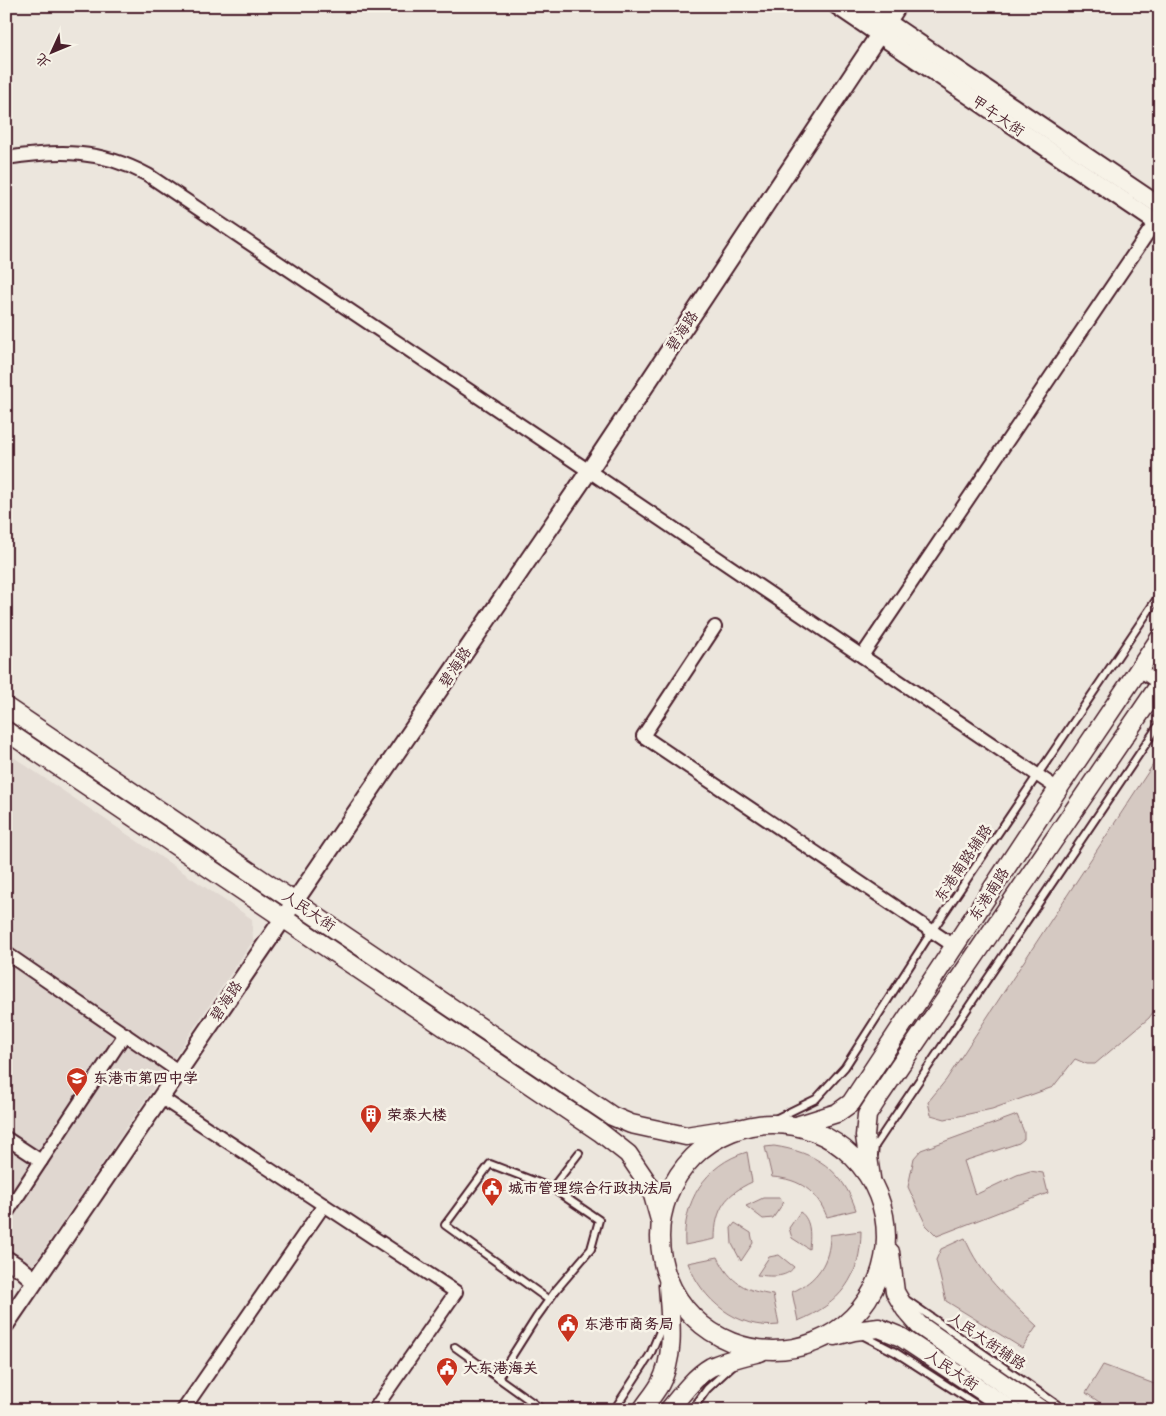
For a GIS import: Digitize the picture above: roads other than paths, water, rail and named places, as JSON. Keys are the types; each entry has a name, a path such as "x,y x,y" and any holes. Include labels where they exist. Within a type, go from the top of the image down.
{"main road":[{"name":"东港南路","path":"799,1125 837,1113 851,1103 1160,638"},
{"name":"东港南路","path":"871,1178 865,1136 867,1115 1160,684"},
{"name":"人民大街","path":"6,707 612,1116 631,1124 686,1136 737,1128"},
{"name":"人民大街","path":"6,732 600,1132 628,1154 647,1181 651,1188 660,1220"},
{"path":"642,1410 660,1384 669,1361 671,1338 668,1280 660,1251 660,1220 668,1190 685,1163 707,1143 737,1128 767,1122 799,1125 827,1136 851,1154 871,1178 883,1206 895,1292 905,1309 918,1325 1041,1410"},
{"path":"825,1339 851,1320 870,1296 883,1268 887,1237"},
{"path":"668,1280 684,1308 708,1330 736,1344 765,1350"},
{"name":"人民大街","path":"765,1350 796,1348 854,1331 879,1328 901,1336 1011,1410"},
{"path":"669,1410 689,1385 710,1368 765,1350"}],"street":[{"name":"甲午大街","path":"836,6 883,29 1160,206"},
{"name":"甲午大街","path":"864,6 883,29 1158,221"},
{"name":"碧海路","path":"6,1324 589,471 898,6"},
{"path":"6,158 44,153 86,154 133,166 589,471 1058,789"},
{"path":"862,656 1158,221"},
{"path":"715,627 643,736 954,946"},
{"path":"1138,670 1160,684"},
{"path":"6,953 178,1071"},
{"path":"6,1214 125,1034"},
{"path":"160,1097 456,1292 374,1410"},
{"path":"6,1138 40,1161"},
{"path":"183,1410 324,1205"},
{"path":"6,1259 35,1281"}],"lane":[{"name":"东港南路辅路","path":"767,1122 816,1099 845,1067 932,931 1160,594"},
{"path":"871,1178 875,1146 1160,723"},
{"path":"552,1188 579,1152"},
{"path":"498,1378 536,1318 592,1249 599,1220 552,1188 490,1164 445,1225 550,1300"},
{"name":"人民大街辅路","path":"895,1292 1065,1410"},
{"path":"614,1410 650,1355 670,1309"},
{"path":"854,1331 895,1352 985,1410"},
{"path":"455,1347 543,1410"},
{"path":"692,1410 707,1389 741,1357"}],"place":[{"name":"东港市第四中学","path":"77,1097"},
{"name":"荣泰大楼","path":"371,1134"},
{"name":"城市管理综合行政执法局","path":"492,1207"},
{"name":"东港市商务局","path":"568,1343"},
{"name":"大东港海关","path":"447,1387"}]}
